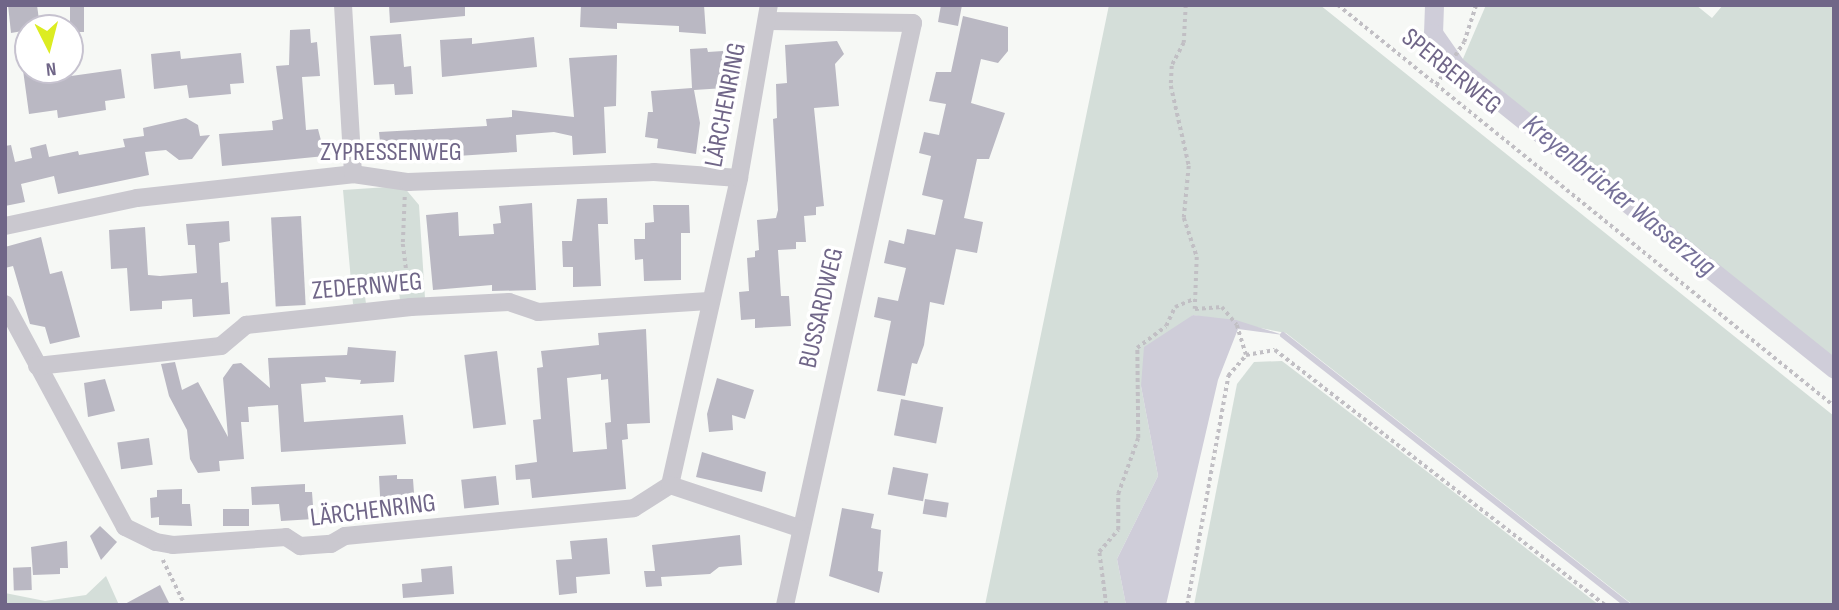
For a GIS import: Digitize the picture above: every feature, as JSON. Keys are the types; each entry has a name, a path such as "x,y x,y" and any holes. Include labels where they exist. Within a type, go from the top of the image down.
{"street":[{"path":"343,5 354,174"},
{"name":"LÄRCHENRING","path":"5,304 125,527 156,542 173,545 286,537 300,546 331,544 345,536 634,508 670,485 709,301 739,178 769,13 913,23"},
{"name":"BUSSARDWEG","path":"785,605 799,528 913,23"},
{"name":"ZYPRESSENWEG","path":"5,226 137,198 354,174 408,182 654,172 739,178"},
{"name":"ZEDERNWEG","path":"37,366 221,346 246,325 411,307 509,302 538,312 709,301"},
{"path":"670,485 799,528"}],"path":[{"path":"1186,5 1184,43 1172,65 1171,86 1189,166 1184,218 1198,257 1199,281 1194,299 1195,309 1222,307 1237,325 1246,355"},
{"name":"SPERBERWEG","path":"1338,5 1834,406"},
{"path":"1345,5 1346,11"},
{"path":"1436,85 1464,42 1476,5"},
{"path":"408,182 403,244 411,307"},
{"path":"1105,605 1099,577 1099,552 1118,530 1118,494 1138,438 1137,348 1166,326 1175,307 1194,299"},
{"path":"1187,605 1228,376 1246,355 1275,350 1605,605"},
{"path":"156,542 185,605"}],"shaded area":[{"path":"1109,5 1320,5 1834,416 1834,605 1633,605 1286,333 1193,315 1141,386 1158,476 1117,559 1126,605 985,605"},
{"path":"1486,5 1696,5 1712,18 1723,5 1834,5 1834,358 1462,61"},
{"path":"403,186 419,205 425,298 400,300 398,284 364,288 366,304 353,304 343,190"},
{"path":"1193,315 1236,320 1283,335 1238,329 1218,380 1166,605 1126,605 1117,559 1158,476 1141,386 1144,347"},
{"path":"1282,361 1599,605 1194,605 1237,384 1254,362"},
{"path":"106,576 119,605 5,605 5,593 45,601 86,595"}],"building":[{"path":"8,5 37,5 38,14 14,14 14,32 11,33"},
{"path":"70,5 84,5 84,14 70,14"},
{"path":"389,5 465,5 465,16 390,23"},
{"path":"581,5 704,5 706,34 679,32 679,26 617,23 617,29 580,27"},
{"path":"941,5 962,5 958,26 938,22"},
{"path":"963,16 1008,27 1008,51 998,63 981,59 971,103 1005,113 989,159 977,159 964,218 983,222 977,253 956,249 944,305 930,302 924,345 917,364 912,363 905,396 877,391 891,321 874,317 878,297 898,301 906,268 884,263 889,240 904,244 907,229 935,235 943,200 922,195 931,156 919,153 924,132 939,135 946,104 929,101 936,72 951,72"},
{"path":"310,29 311,43 317,42 320,76 302,77 306,130 318,129 325,156 222,166 219,134 273,130 272,121 283,119 276,66 289,65 290,30"},
{"path":"401,34 404,67 411,66 413,94 395,95 394,84 374,85 370,36"},
{"path":"534,37 537,67 442,77 440,40 472,38 472,44"},
{"path":"837,41 844,54 835,64 839,106 814,108 824,206 816,207 816,215 804,216 806,242 796,242 796,249 778,250 781,296 789,296 791,326 755,328 755,319 741,320 739,292 749,291 747,258 755,257 755,251 759,250 757,220 776,218 778,210 773,119 777,118 776,84 787,83 785,45"},
{"path":"707,48 708,52 723,51 725,88 694,90 700,123 696,154 657,148 658,139 645,137 648,112 653,112 651,91 692,88 690,49"},
{"path":"180,51 181,59 241,53 244,83 230,84 231,94 189,98 187,85 154,89 151,54"},
{"path":"617,55 616,106 604,107 606,153 573,155 572,136 554,132 516,135 517,152 382,161 379,132 487,126 486,119 512,117 512,110 574,117 569,58"},
{"path":"121,69 125,98 105,101 106,110 58,118 57,110 29,114 25,84 84,84 84,74"},
{"path":"186,118 198,125 200,136 210,135 192,159 179,160 166,150 145,152 149,175 58,194 54,176 21,184 25,202 5,206 5,146 11,145 15,162 32,158 30,148 46,144 49,157 78,151 79,155 125,147 123,139 144,136 143,128"},
{"path":"607,198 608,224 598,224 601,286 573,287 573,267 563,267 562,241 572,241 577,199"},
{"path":"532,203 536,290 492,291 492,285 433,290 426,215 458,212 459,236 494,234 493,224 501,223 499,206"},
{"path":"653,205 689,205 690,233 681,233 681,280 644,281 643,259 635,260 634,239 645,239 645,223 654,222"},
{"path":"301,216 306,305 276,306 271,218"},
{"path":"229,221 230,241 219,243 221,283 228,282 230,314 193,317 192,299 162,301 162,309 130,311 127,268 111,269 109,230 145,227 148,275 160,276 197,273 195,245 188,245 186,224"},
{"path":"41,237 50,274 62,271 80,337 50,344 45,327 30,324 13,266 5,268 5,247"},
{"path":"646,329 650,423 627,424 628,439 622,440 626,489 532,498 530,479 516,480 515,465 537,462 533,420 541,419 537,368 543,367 541,351 599,345 598,333","holes":["601,374 601,380 608,379 611,422 605,423 607,449 573,452 567,378"]},
{"path":"348,347 396,351 394,382 360,384 361,380 325,377 326,382 301,384 304,422 403,415 406,444 281,452 278,405 248,407 249,422 241,422 244,459 219,461 220,471 198,473 190,459 187,430 169,396 161,364 175,362 182,390 198,382 228,437 223,378 233,364 241,363 270,388 268,358 347,355"},
{"path":"497,351 506,424 473,428 464,355"},
{"path":"717,378 754,390 745,419 732,415 733,430 709,432 707,414"},
{"path":"105,379 115,411 88,417 84,383"},
{"path":"901,399 943,407 936,444 894,435"},
{"path":"149,438 153,465 121,469 117,442"},
{"path":"702,452 766,472 762,492 696,477"},
{"path":"893,467 928,474 923,501 888,494"},
{"path":"397,475 397,479 413,479 415,507 381,515 379,476"},
{"path":"496,476 499,505 464,508 461,480"},
{"path":"305,484 305,492 312,492 314,519 281,521 279,504 252,505 251,487"},
{"path":"182,489 182,504 190,504 192,526 159,525 159,517 151,518 150,498 157,497 157,490"},
{"path":"925,499 949,503 946,518 923,514"},
{"path":"842,508 874,514 871,528 881,530 878,571 883,572 879,593 829,576"},
{"path":"223,509 249,509 249,526 223,526"},
{"path":"100,526 117,542 101,560 90,536"},
{"path":"740,535 742,565 719,567 710,574 661,577 662,586 646,587 644,571 655,571 652,545"},
{"path":"607,538 610,574 576,577 577,593 559,595 556,560 572,559 570,541"},
{"path":"67,541 68,568 60,568 60,574 33,575 31,547"},
{"path":"452,566 454,594 403,598 402,584 422,582 421,569"},
{"path":"31,567 32,590 14,591 13,568"},
{"path":"160,585 170,605 123,605"}],"waterway":[{"name":"Kreyenbrücker Wasserzug","path":"1434,5 1433,33 1455,65 1834,369"},
{"path":"1283,335 1627,605"}]}
